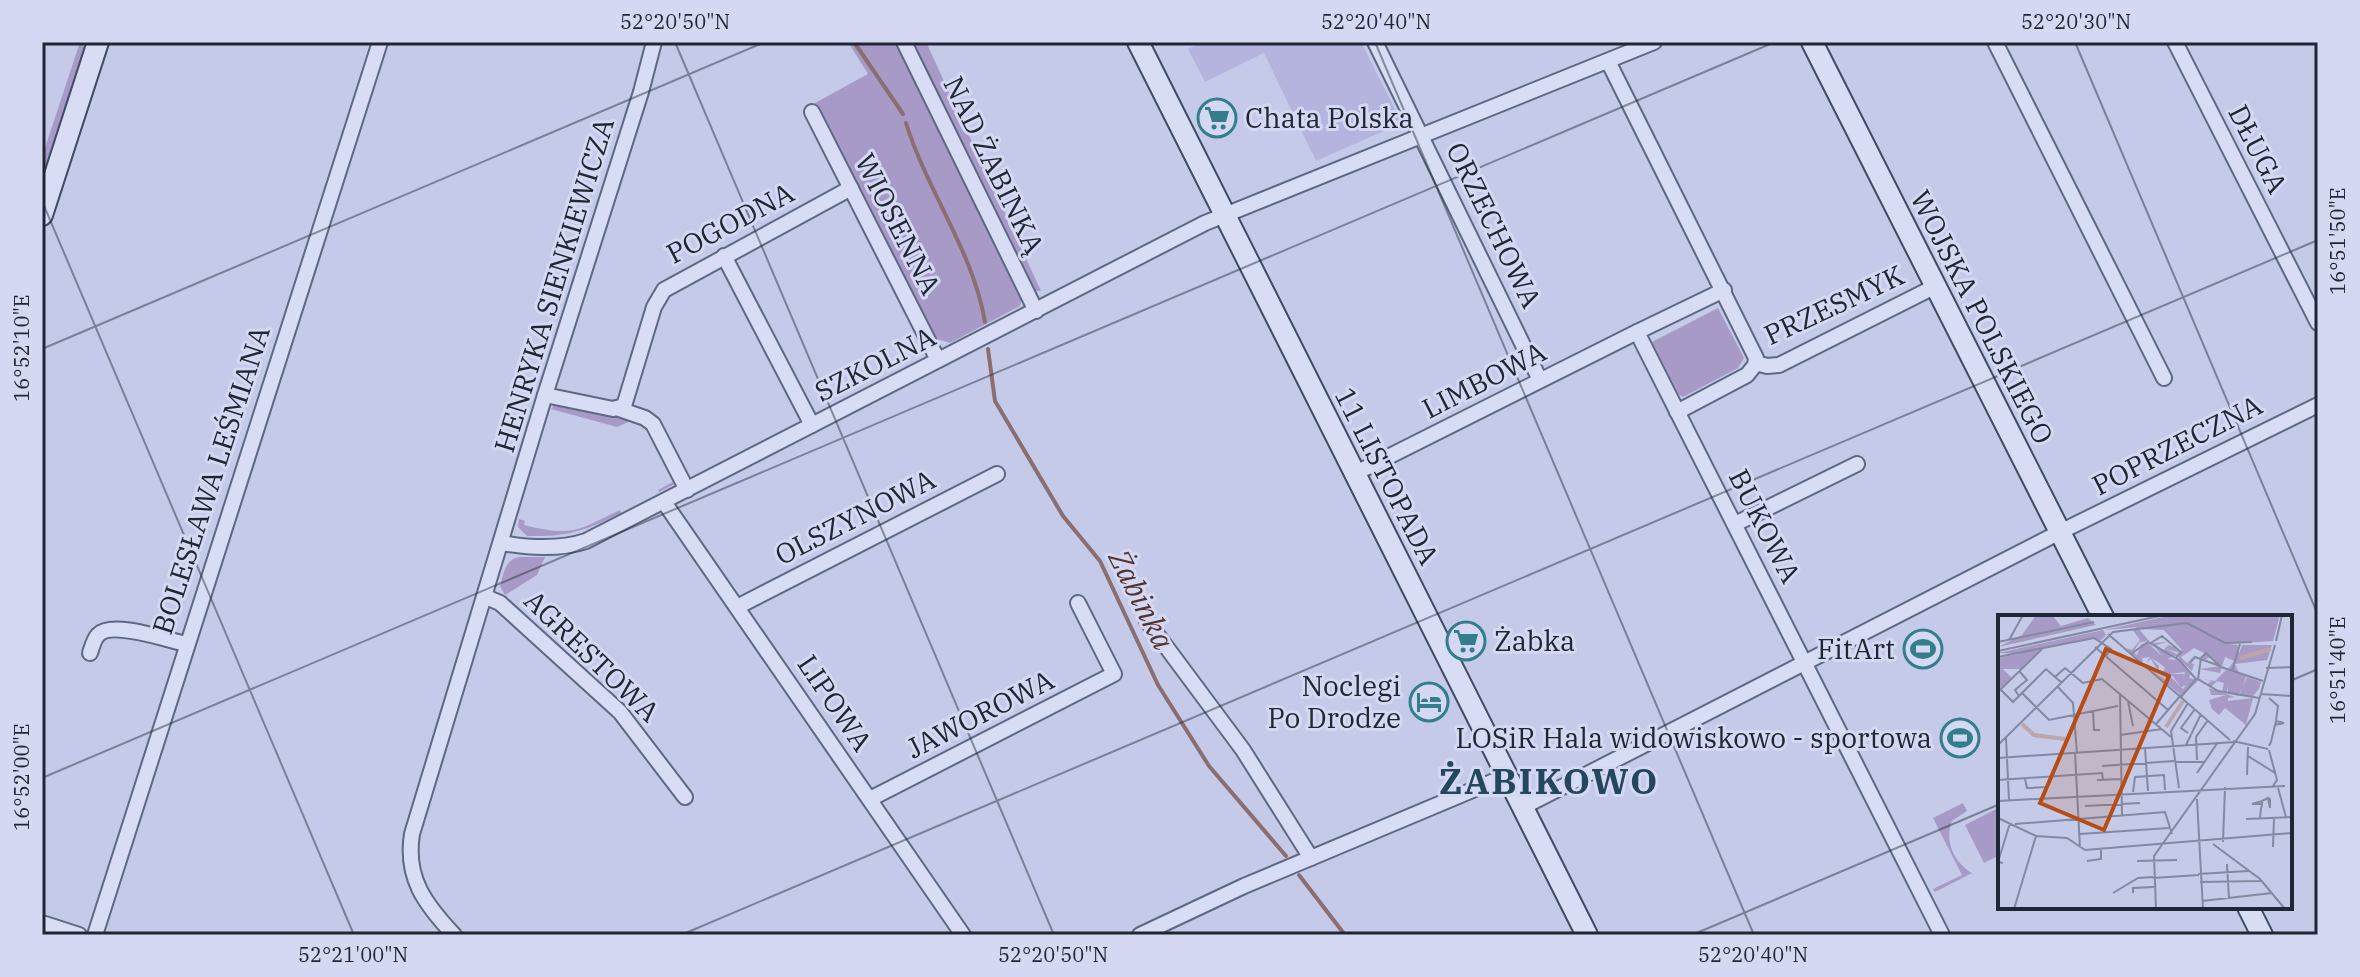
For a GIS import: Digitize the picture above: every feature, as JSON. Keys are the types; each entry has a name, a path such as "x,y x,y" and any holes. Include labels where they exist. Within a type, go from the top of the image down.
{"street":[{"path":"42,215 97,42"},
{"name":"BOLESŁAWA LEŚMIANA","path":"95,935 380,42"},
{"name":"HENRYKA SIENKIEWICZA","path":"502,543 654,42"},
{"name":"NAD ŻABINKĄ","path":"904,42 1036,311"},
{"name":"11 LISTOPADA","path":"1138,42 1587,935"},
{"name":"ORZECHOWA","path":"1375,42 1540,380"},
{"name":"SZKOLNA","path":"502,543 541,547 578,543 664,502 1205,223 1654,42"},
{"name":"WOJSKA POLSKIEGO","path":"1812,42 2102,615"},
{"path":"1995,42 2164,378"},
{"name":"DŁUGA","path":"2175,42 2318,323"},
{"path":"1608,61 1755,351 1756,363 1747,375 1677,412"},
{"name":"WIOSENNA","path":"812,112 938,360"},
{"name":"POGODNA","path":"619,409 624,406 628,395 660,293 851,188"},
{"path":"724,256 812,425"},
{"name":"PRZESMYK","path":"1756,363 1779,365 1934,287"},
{"path":"1637,332 1724,290"},
{"name":"LIMBOWA","path":"1354,474 1637,332"},
{"name":"BUKOWA","path":"1637,332 1942,935"},
{"path":"545,395 619,409 645,418 653,424 687,490"},
{"name":"POPRZECZNA","path":"1523,807 2060,532 2318,405"},
{"path":"1735,524 1857,464"},
{"name":"OLSZYNOWA","path":"737,607 997,474"},
{"name":"LIPOWA","path":"664,502 963,935"},
{"path":"454,935 422,894 412,875 409,856 420,809 502,543"},
{"name":"AGRESTOWA","path":"486,597 500,603 620,712 685,797"},
{"name":"JAWOROWA","path":"870,799 1114,674 1078,603"},
{"path":"1147,621 1243,750 1311,858"},
{"path":"90,653 97,635 107,628 186,644"},
{"path":"1140,935 1244,886 1506,776"},
{"path":"2249,909 2262,935"},
{"path":"42,923 79,935"}],"shaded area":[{"path":"80,42 86,55 42,186 42,157"},
{"path":"848,42 899,42 1022,299 1020,306 950,343 937,342 815,103 868,74"},
{"path":"911,42 926,42 1041,291 1034,291"},
{"path":"1203,42 1361,42 1402,123 1316,161 1264,53 1205,82 1188,49"},
{"path":"1718,308 1744,358 1738,368 1683,397 1679,395 1652,342"},
{"path":"555,404 623,415 635,418 645,423 658,439 677,478 677,483 659,492 676,480 650,430 635,419 617,427 551,409"},
{"path":"620,510 621,513 597,524 565,534 527,536 518,527 519,519 525,521 524,525 540,529 574,530"},
{"path":"519,557 545,557 537,575 505,595 500,586 504,572 511,561"},
{"path":"1963,803 1967,811 1952,821 1949,836 1956,857 1972,873 1935,892 1933,889 1962,875 1933,818"},
{"path":"1998,808 1998,856 1984,863 1965,825"}],"waterway":[{"name":"Żabinka","path":"854,42 903,114"},
{"name":"Żabinka","path":"906,123 971,271 985,322"},
{"name":"Żabinka","path":"988,349 995,401 1063,516 1100,561 1158,685 1209,766 1286,856"},
{"name":"Żabinka","path":"1299,875 1345,935"}],"place":[{"name":"Chata Polska","path":"1217,118"},
{"name":"Żabka","path":"1466,641"},
{"name":"FitArt","path":"1923,649"},
{"name":"Noclegi Po Drodze","path":"1429,702"},
{"name":"LOSiR Hala widowiskowo - sportowa","path":"1960,738"}],"district":[{"name":"ŻABIKOWO","path":"1549,781"}]}
